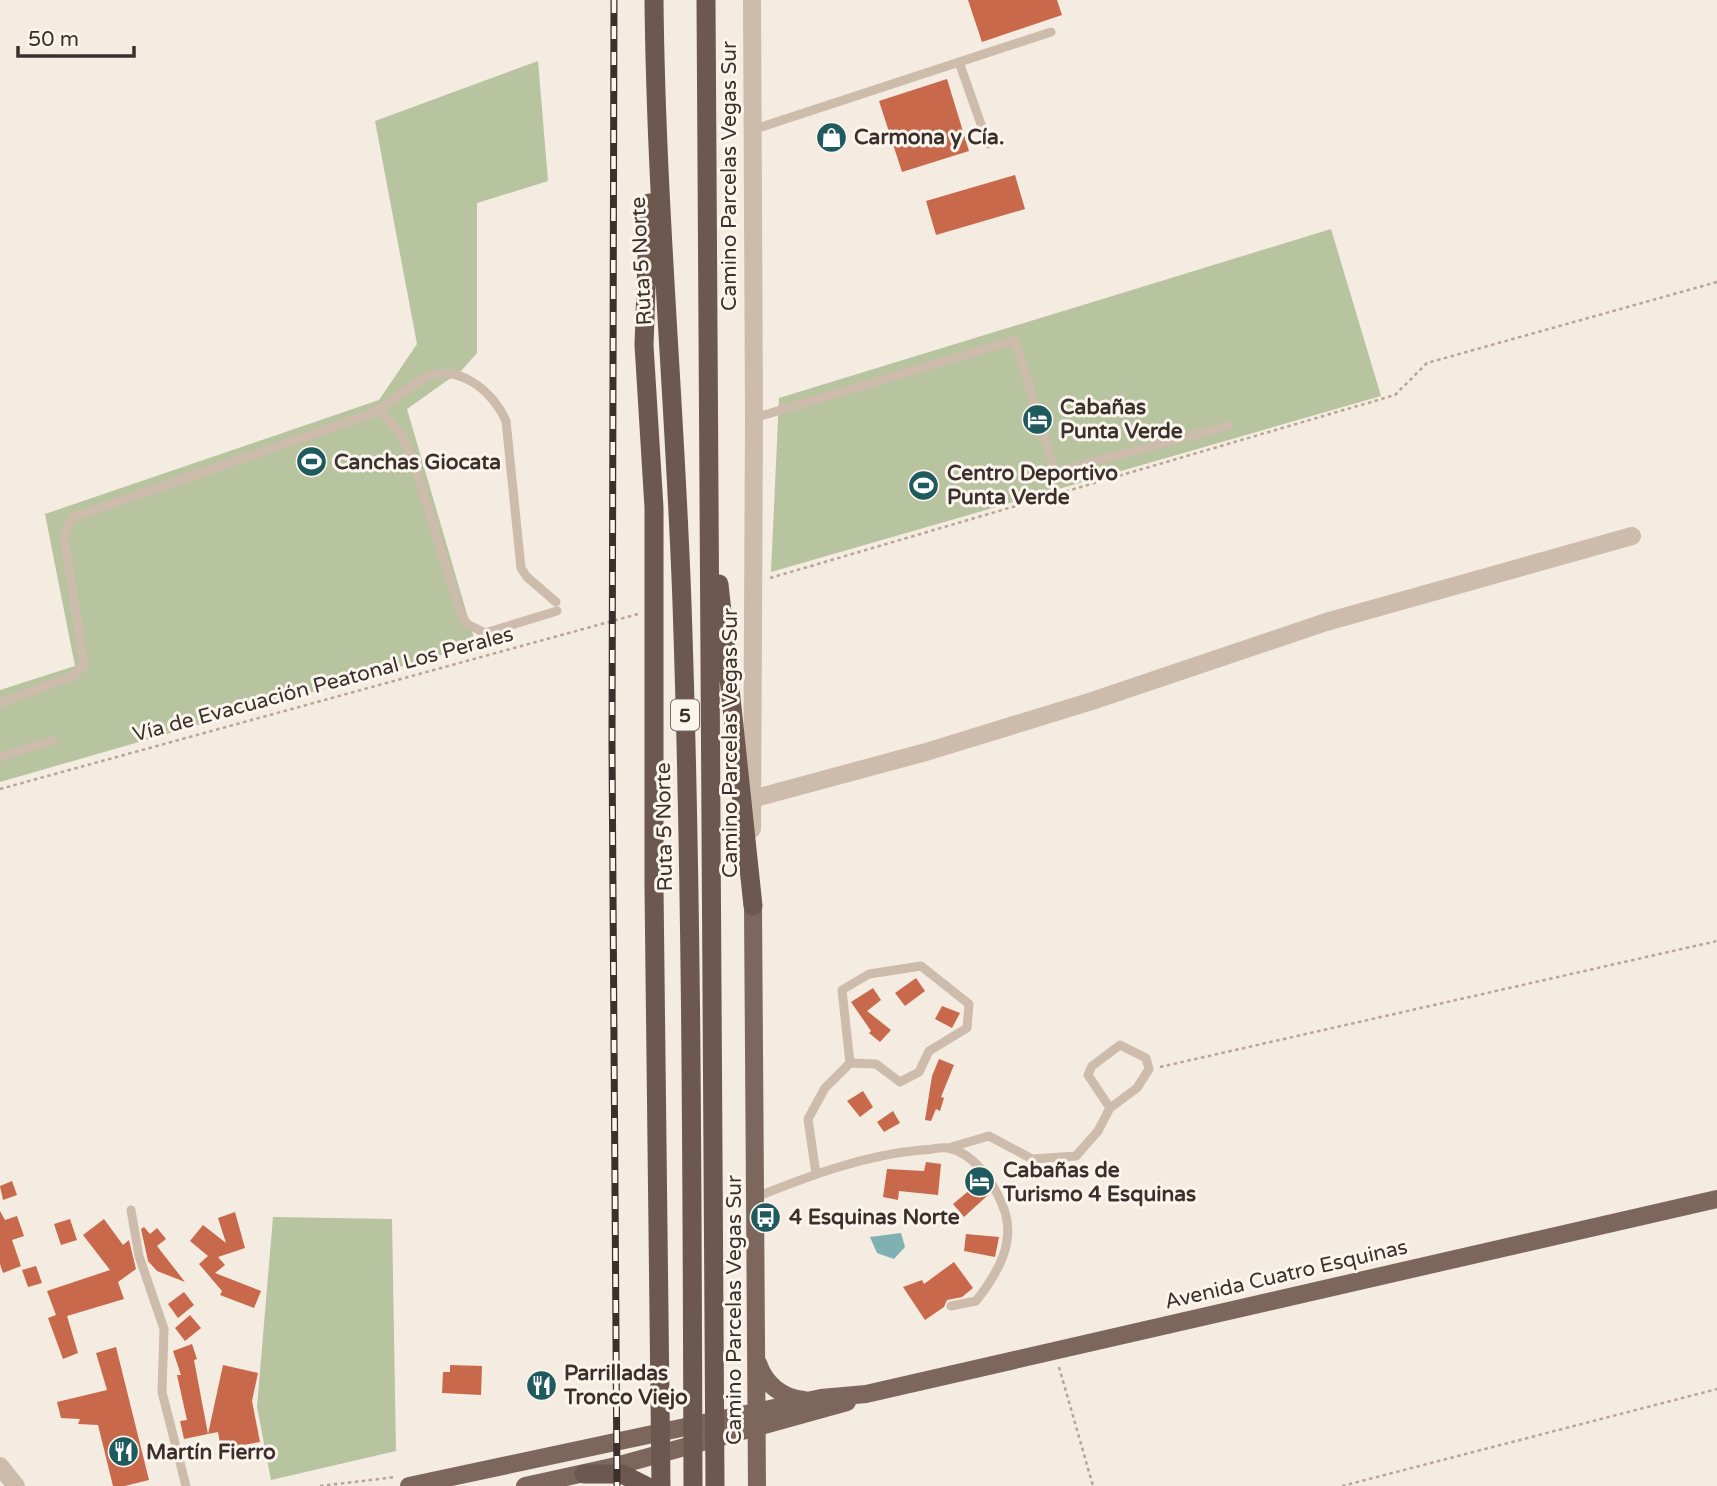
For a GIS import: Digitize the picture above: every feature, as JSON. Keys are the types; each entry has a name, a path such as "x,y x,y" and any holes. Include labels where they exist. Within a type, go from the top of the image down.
{"highway":[{"name":"Ruta 5 Norte","path":"654,0 654,49 684,659 692,1481"},
{"name":"5","path":"706,0 706,463 715,1478"},
{"path":"654,49 644,345 654,508 654,887 661,1486"},
{"path":"706,463 753,906"},
{"path":"576,1479 622,1474 646,1486"}],"main road":[{"name":"Camino Parcelas Vegas Sur","path":"753,906 757,1486"},
{"name":"Avenida Cuatro Esquinas","path":"410,1486 660,1434 758,1420 788,1420 866,1394 1717,1199"},
{"path":"758,1362 774,1388 790,1398 807,1401"},
{"name":"Avenida Cuatro Esquinas","path":"525,1486 576,1479 660,1454 807,1401 866,1394"},
{"path":"757,1462 768,1438 788,1420"},
{"path":"576,1479 573,1458 613,1443"}],"street":[{"name":"Camino Parcelas Vegas Sur","path":"751,0 753,906"},
{"path":"752,799 926,752 1092,701 1326,622 1632,536"},
{"path":"0,1466 16,1486"},
{"path":"0,1482 16,1486"}],"lane":[{"path":"751,131 1051,32"},
{"path":"959,62 988,144"},
{"path":"754,418 1015,340 1055,472 1228,426"},
{"path":"0,704 73,676 84,665 64,536 71,518 380,410 420,380 437,374 463,378 487,392 506,421 521,568 556,606 485,633 467,624 460,612 412,456 401,435 380,410"},
{"path":"0,757 53,740"},
{"path":"816,1174 808,1119 825,1088 850,1063 876,1064 900,1082 919,1072 929,1051 967,1028 968,1004 921,966 869,974 842,990 850,1063"},
{"path":"756,1197 816,1174 892,1153 948,1148 989,1136 1032,1159 1076,1156 1098,1131 1110,1108 1137,1088 1149,1069 1146,1058 1120,1045 1092,1066 1088,1075 1110,1108"},
{"path":"948,1148 979,1166 997,1192 1008,1217 1007,1245 998,1273 976,1301 951,1306"},
{"path":"131,1210 139,1255 164,1329 162,1392 186,1486"}],"path":[{"name":"Vía de Evacuación Peatonal Los Perales","path":"0,789 654,610"},
{"path":"1149,1069 1717,941"},
{"path":"1055,1351 1093,1486"},
{"path":"1342,1486 1717,1389"}],"green space":[{"name":"Canchas Giocata","path":"538,61 548,181 477,203 477,353 462,370 407,409 476,645 0,782 0,690 75,666 45,514 379,400 417,344 375,121"},
{"name":"Centro Deportivo Punta Verde","path":"1331,229 1381,396 771,572 779,398"},
{"path":"273,1217 392,1219 396,1451 271,1480 257,1407"}],"water":[{"path":"901,1233 905,1247 894,1259 877,1253 870,1237"}],"building":[{"path":"968,0 1057,0 1062,15 982,42"},
{"path":"947,79 969,151 902,172 879,101"},
{"path":"1015,175 1025,209 936,235 926,201"},
{"path":"916,978 925,991 905,1006 895,993"},
{"path":"873,988 881,1000 867,1011 891,1030 880,1042 869,1033 871,1031 851,1002"},
{"path":"942,1006 960,1013 952,1028 935,1019"},
{"path":"939,1059 954,1065 941,1097 944,1098 940,1111 936,1109 931,1121 925,1120 932,1076"},
{"path":"863,1091 873,1107 860,1117 847,1101"},
{"path":"893,1111 900,1123 884,1132 877,1122"},
{"path":"926,1162 941,1164 938,1195 899,1191 898,1200 883,1197 887,1169 924,1171"},
{"path":"12,1181 17,1195 3,1200 0,1186"},
{"path":"978,1183 988,1195 964,1217 953,1204"},
{"path":"0,1211 5,1220 17,1216 24,1236 12,1240 21,1266 3,1273 0,1264"},
{"path":"235,1212 245,1248 218,1257 225,1265 215,1273 261,1291 254,1308 220,1295 222,1291 199,1264 208,1256 190,1241 203,1225 226,1243 218,1218"},
{"path":"70,1219 77,1240 61,1245 54,1224"},
{"path":"104,1219 123,1245 129,1240 136,1269 118,1282 124,1299 67,1316 78,1353 63,1359 48,1318 56,1315 47,1291 110,1270 83,1235"},
{"path":"144,1227 150,1234 157,1228 166,1239 157,1246 185,1282 157,1271 148,1261 141,1229"},
{"path":"966,1234 999,1237 995,1257 964,1251"},
{"path":"954,1262 973,1288 962,1297 947,1300 944,1307 925,1320 903,1287 922,1280 924,1284"},
{"path":"36,1266 42,1283 28,1287 22,1270"},
{"path":"184,1292 194,1305 178,1318 168,1304"},
{"path":"190,1315 201,1328 185,1341 175,1328"},
{"path":"192,1344 197,1359 194,1360 208,1434 184,1439 180,1421 187,1420 177,1375 181,1375 173,1351"},
{"name":"Martín Fierro","path":"116,1347 149,1480 125,1486 113,1486 98,1425 78,1424 80,1419 61,1418 57,1402 107,1390 96,1353"},
{"path":"223,1365 258,1373 252,1401 260,1442 221,1449 218,1432 208,1434"},
{"path":"450,1365 482,1366 481,1395 442,1393 443,1372 450,1372"}],"railway":[{"path":"614,0 612,745 617,1486"}],"place":[{"name":"Carmona y Cía.","path":"831,137"},
{"name":"Cabañas Punta Verde","path":"1037,419"},
{"name":"Canchas Giocata","path":"311,462"},
{"name":"Centro Deportivo Punta Verde","path":"924,485"},
{"name":"Cabañas de Turismo 4 Esquinas","path":"980,1182"},
{"name":"4 Esquinas Norte","path":"766,1217"},
{"name":"Parrilladas Tronco Viejo","path":"541,1385"},
{"name":"Martín Fierro","path":"123,1452"}]}
